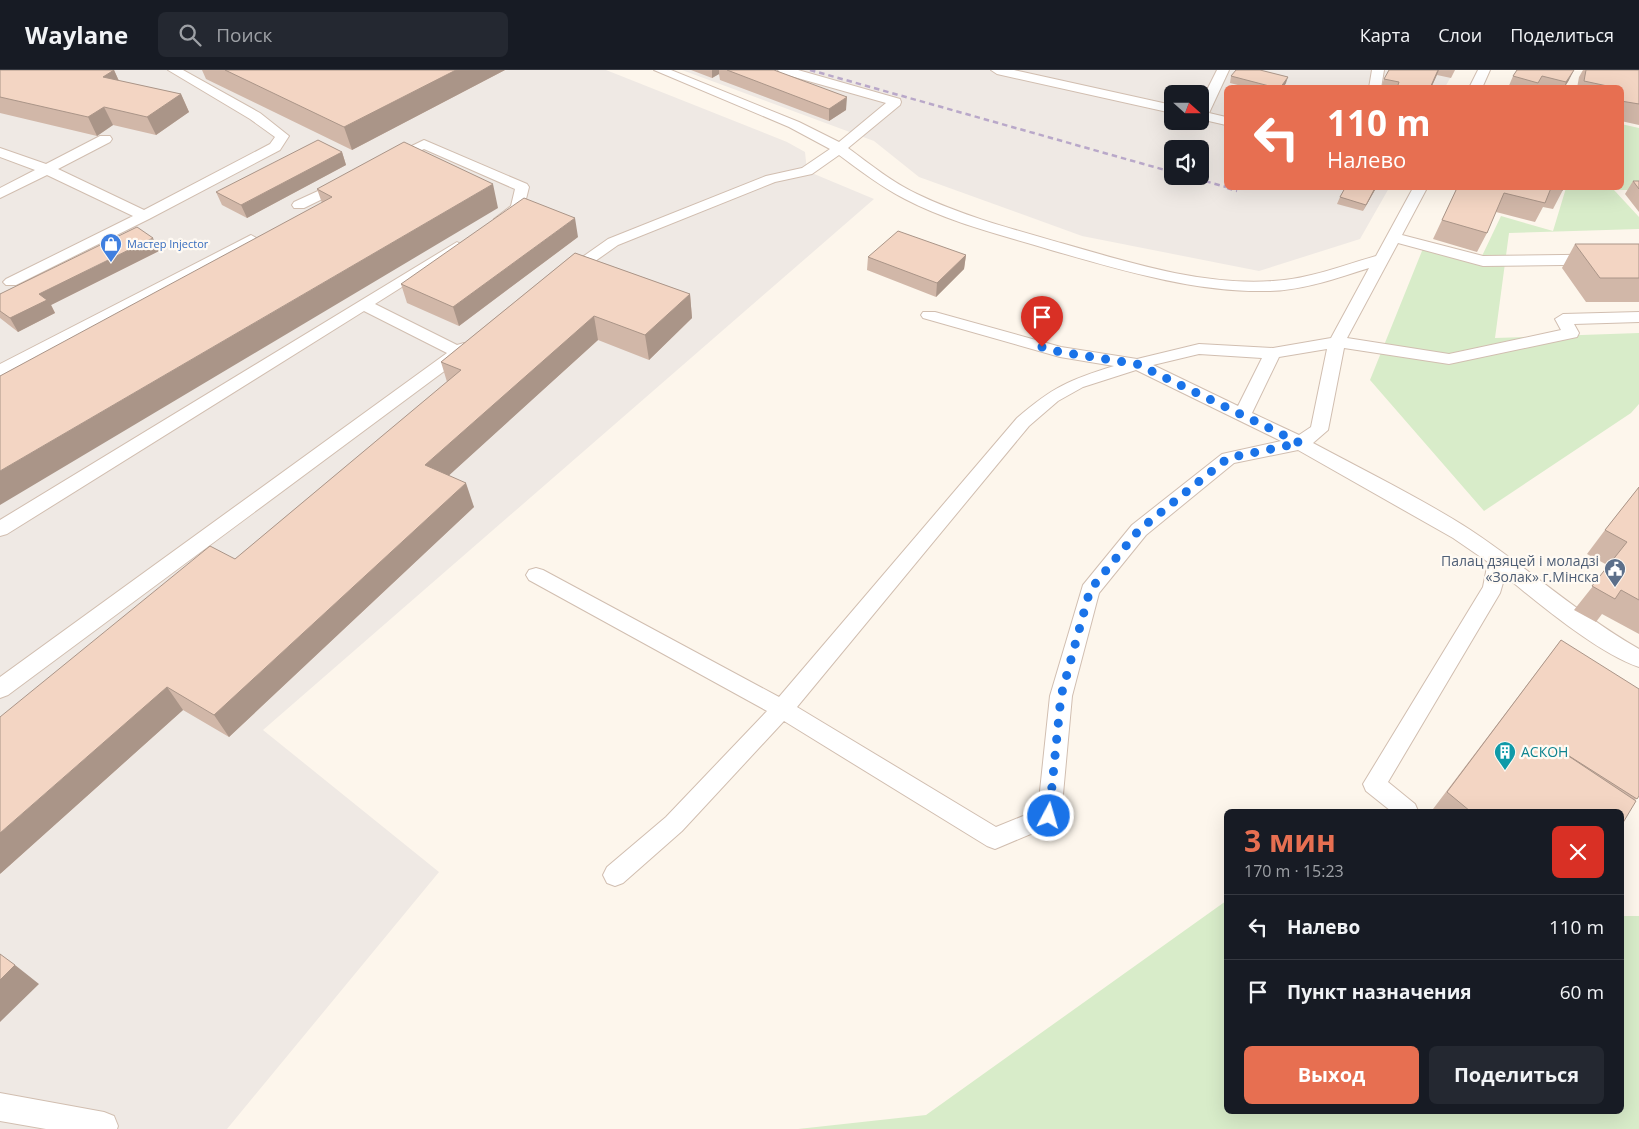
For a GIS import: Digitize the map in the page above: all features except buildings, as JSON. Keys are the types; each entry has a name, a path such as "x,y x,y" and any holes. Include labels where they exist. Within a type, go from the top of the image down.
{"lane":[{"path":"11,282 144,216 275,147 282,136 255,116 174,70"},
{"path":"187,78 204,70"},
{"path":"660,70 813,133 840,148 892,186 918,199 990,228 1108,262 1180,276 1256,286 1312,282 1378,260"},
{"path":"556,281 613,242 770,179 807,171 840,148 895,102 784,70"},
{"path":"997,70 1164,106"},
{"path":"1209,97 1223,70"},
{"path":"1376,85 1378,70"},
{"path":"1476,85 1484,70"},
{"path":"1209,117 1224,121"},
{"path":"0,194 105,139"},
{"path":"380,166 424,144 522,187 518,208 486,228"},
{"path":"0,152 48,170 144,216"},
{"path":"299,205 353,179"},
{"path":"536,575 782,709 995,839 1049,816 1061,696 1090,590 1139,530 1228,458 1300,443 1319,430 1337,342 1378,260 1419,190"},
{"path":"1392,237 1483,261 1639,259"},
{"path":"0,529 469,238"},
{"path":"0,371 251,239"},
{"path":"363,304 458,352"},
{"path":"929,315 1060,352 1137,364 1300,443 1460,533 1498,559 1553,605 1639,660"},
{"path":"615,875 674,824 782,709 1023,422 1052,397 1077,383 1137,364 1198,349 1273,353 1337,342 1449,359 1571,333 1563,319 1639,317"},
{"path":"0,688 480,336"},
{"path":"1242,415 1273,353"},
{"path":"1405,809 1374,784 1493,588 1498,559"},
{"path":"0,1107 104,1126 103,1129"}],"shaded area":[{"path":"0,70 606,70 787,142 805,152 807,171 874,199 263,730 439,872 227,1129 0,1129"},
{"path":"682,70 1455,70 1446,85 1224,85 1224,190 1388,190 1360,239 1259,271 1082,236 919,177 874,141"}],"green space":[{"path":"1624,125 1639,128 1639,190 1624,190"},
{"path":"1565,190 1614,190 1639,217 1639,229 1509,233 1495,338 1639,333 1639,404 1631,413 1484,511 1370,380 1426,241 1482,256 1501,216 1553,231"},
{"path":"1224,902 1224,1114 1624,1114 1624,916 1639,916 1639,1129 798,1129 926,1115"}],"railway":[{"path":"810,70 1164,170"},
{"path":"1209,182 1224,186"}],"place":[{"name":"Мастер Injector","path":"111,263"},
{"name":"Палац дзяцей і моладзі «Золак» г.Мінска","path":"1615,588"},
{"name":"АСКОН","path":"1505,771"}],"route":[{"path":"1042,347 1060,352 1137,364 1300,443 1228,458 1139,530 1090,590 1061,696 1049,816"}]}
